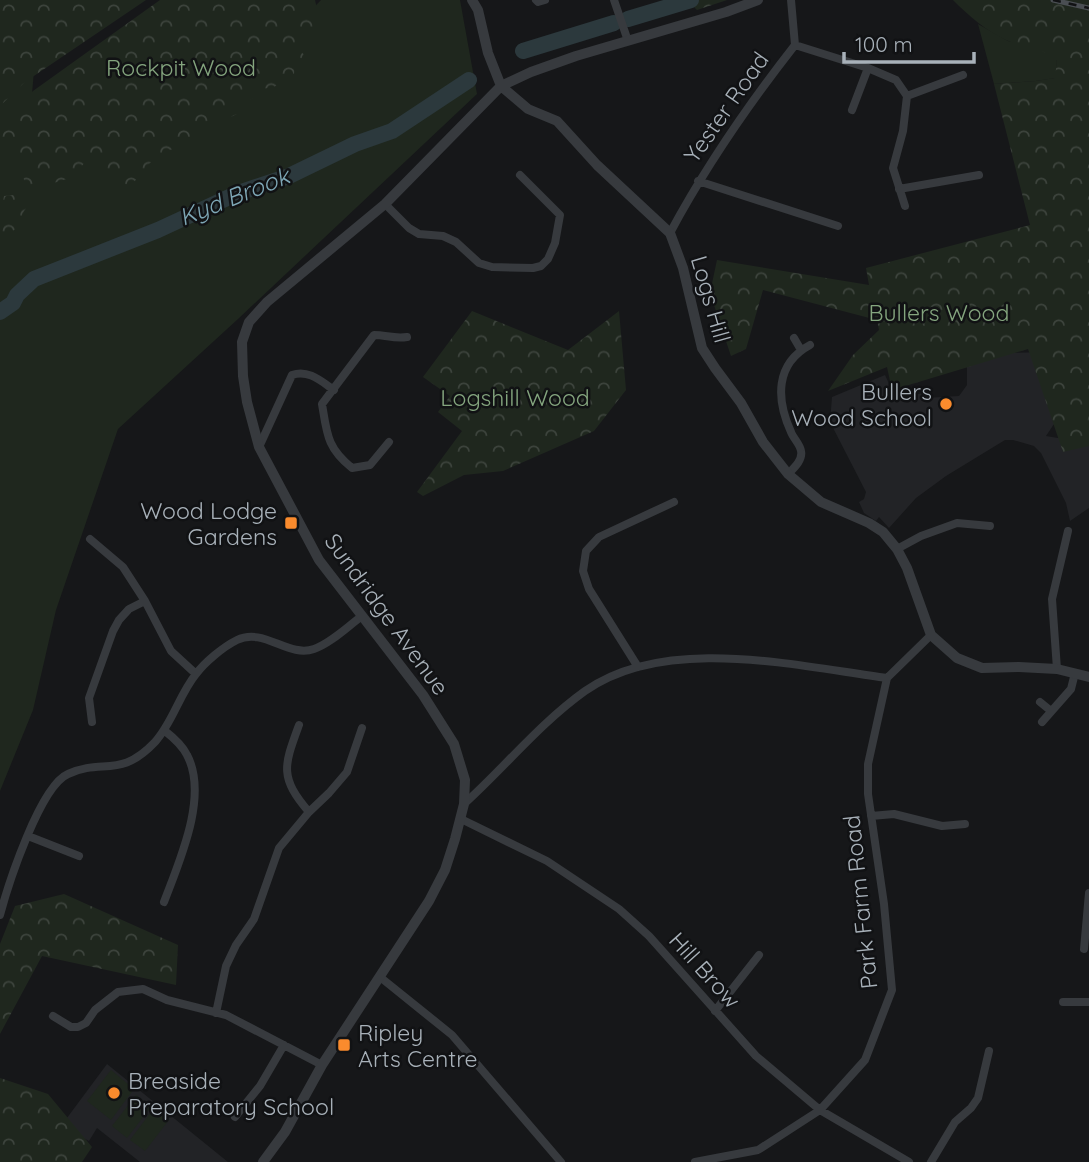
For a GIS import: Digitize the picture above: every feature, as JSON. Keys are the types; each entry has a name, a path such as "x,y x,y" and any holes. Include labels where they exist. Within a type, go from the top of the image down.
{"street":[{"path":"472,0 478,10 488,53 501,86"},
{"path":"536,0 545,0"},
{"path":"614,0 628,41"},
{"name":"Sundridge Avenue","path":"270,1158 322,1065 429,901 445,870 461,819 465,780 454,744 432,709 319,560 259,447 243,376 242,342 249,322 267,302 385,204 501,86 531,72 758,0"},
{"name":"Yester Road","path":"670,233 698,181 741,115 795,45 791,0"},
{"path":"795,45 868,68 896,80 907,96 903,131 893,168 905,206"},
{"path":"852,110 868,68"},
{"path":"907,96 963,75"},
{"name":"Logs Hill","path":"501,86 528,109 557,121 597,165 670,233 687,281 702,348 788,474 821,502 883,532 897,549 907,568 931,635 957,658 982,668 1057,669 1089,677"},
{"path":"385,204 409,228 419,234 443,236 456,242 479,264 533,268 541,266 548,259 555,243 560,215 520,176"},
{"path":"899,189 979,176"},
{"path":"698,181 838,226"},
{"path":"389,442 370,466 352,468 338,457 328,439 323,404 374,335 385,335 393,339 407,337"},
{"path":"794,338 801,350"},
{"path":"788,474 801,459 802,451 787,422 781,381 788,363 810,345"},
{"path":"259,447 292,375 300,372 313,376 334,390"},
{"path":"638,667 589,589 583,571 586,551 599,537 674,502"},
{"path":"897,549 921,536 957,523 990,526"},
{"path":"1057,669 1052,599 1068,531"},
{"path":"90,539 123,567 172,651 196,674"},
{"path":"92,722 89,698 113,631 129,610 145,601"},
{"path":"0,915 7,888 28,836 50,788 60,778 76,771 122,766 141,756 165,731 196,674 238,640 253,636 306,650 330,640 362,616"},
{"path":"464,804 565,707 610,677 638,667 687,659 735,658 887,678 931,635"},
{"path":"1042,722 1072,688 1075,673"},
{"name":"Park Farm Road","path":"695,1162 758,1150 820,1110 865,1060 892,990 884,904 870,816 868,764 887,678"},
{"path":"1040,702 1051,711"},
{"path":"299,725 286,760 293,794 309,812"},
{"path":"216,1013 226,966 236,944 254,919 279,848 347,772 362,728"},
{"path":"164,902 185,847 194,784 187,754 165,731"},
{"path":"465,780 483,788"},
{"path":"870,816 894,814 942,826 965,824"},
{"name":"Hill Brow","path":"461,819 547,862 619,909 649,936 756,1056 820,1110 909,1162"},
{"path":"28,836 79,856"},
{"path":"1084,949 1089,893"},
{"path":"715,1011 759,955"},
{"path":"380,977 452,1035 561,1162"},
{"path":"53,1016 71,1027 78,1027 86,1023 95,1010 118,992 143,989 167,1000 226,1015 322,1065"},
{"path":"1063,1002 1089,1002"},
{"path":"235,1117 260,1086 284,1045"},
{"path":"931,1162 955,1122 971,1108 978,1097 989,1051"}],"shaded area":[{"name":"Bullers Wood School","path":"1047,352 1056,421 1046,436 1058,438 1089,429 1089,508 1070,521 1066,503 1041,453 1034,446 1005,440 916,498 889,528 879,517 876,521 864,513 859,502 864,499 866,492 830,422 832,397 885,375 896,399 923,393 925,398 959,396 967,385 967,354"},
{"name":"Breaside Preparatory School","path":"107,1064 228,1162 140,1162 97,1128 89,1141 61,1126"}],"green space":[{"path":"0,0 40,0 27,153 266,57 321,0 460,0 477,94 118,429 56,610 33,710 0,791"},
{"name":"Rockpit Wood","path":"0,0 146,0 25,82 0,106"},
{"name":"Rockpit Wood","path":"160,0 315,0 317,16 314,27 300,50 305,56 304,60 295,65 294,74 274,87 262,89 263,94 241,103 243,111 202,131 178,149 167,150 149,164 132,184 123,189 97,174 92,165 85,162 73,177 44,186 24,211 21,226 9,233 3,243 0,241 0,217 4,196 24,194 24,182 23,172 15,157 11,153 0,153 0,126 33,91"},
{"path":"687,0 727,0 697,10"},
{"name":"Bullers Wood","path":"953,0 1089,0 1089,446 1063,452 1028,349 892,390 887,367 828,391 853,355 879,330 877,320 763,290 746,349 731,356 710,293 717,260 869,285 866,268 1030,225 994,84 1055,78 1057,60 1043,51 998,36"},
{"path":"978,24 1008,41 1042,49 1057,59 1056,78 994,84"},
{"name":"Logshill Wood","path":"472,311 568,350 619,311 626,390 594,431 503,471 464,475 423,496 417,492 462,431 438,412 450,396 423,377"},
{"path":"64,894 178,945 176,985 42,956 0,1034 0,944 15,906"},
{"path":"111,1070 134,1089 111,1120 87,1101"},
{"path":"0,1078 48,1094 92,1147 82,1162 0,1162"},
{"path":"136,1095 151,1107 127,1138 112,1126"},
{"path":"154,1108 169,1120 145,1151 130,1140"}],"waterway":[{"name":"Kyd Brook","path":"628,19 691,0"},
{"name":"Kyd Brook","path":"523,51 614,23"},
{"name":"Kyd Brook","path":"0,312 13,303 17,295 34,279 158,230 238,193 289,176 355,144 392,131 469,80"}],"railway":[{"path":"1053,0 1089,8"}],"place":[{"name":"Bullers Wood School","path":"946,404"},
{"name":"Wood Lodge Gardens","path":"291,523"},
{"name":"Ripley Arts Centre","path":"344,1045"},
{"name":"Breaside Preparatory School","path":"114,1093"}]}
